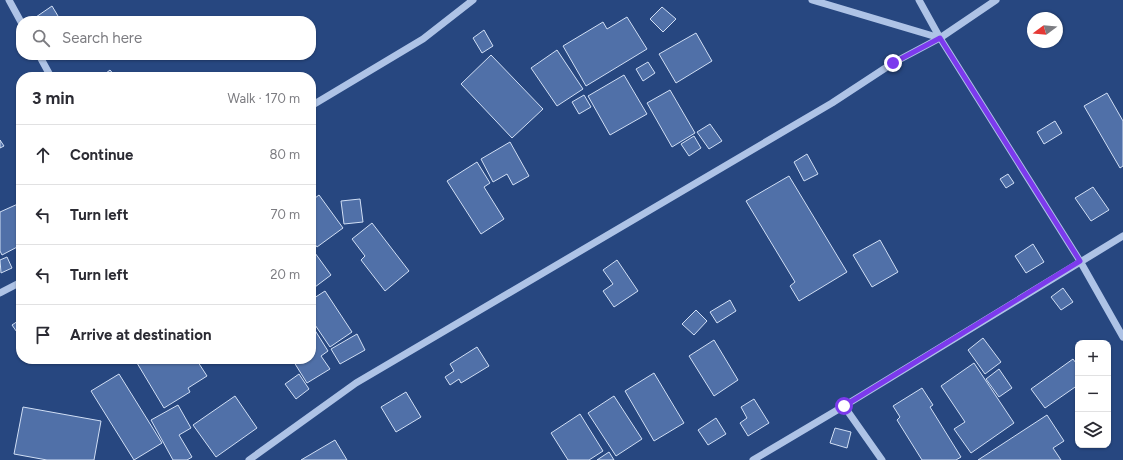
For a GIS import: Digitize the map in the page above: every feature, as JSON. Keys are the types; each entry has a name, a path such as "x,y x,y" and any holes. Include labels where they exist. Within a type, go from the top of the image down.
{"street":[{"path":"9,0 18,16"},
{"path":"316,103 424,38 473,0"},
{"path":"812,0 940,38"},
{"path":"919,0 940,38 1080,261 1123,337"},
{"path":"249,460 356,382 832,103 893,63 940,38 996,0"},
{"path":"42,60 48,72"},
{"path":"753,460 1123,236"},
{"path":"0,293 16,285"},
{"path":"844,406 882,460"}],"building":[{"path":"52,6 58,16 37,16"},
{"path":"662,7 676,19 663,32 650,19"},
{"path":"627,17 647,49 586,86 563,46 603,22 607,29"},
{"path":"484,30 493,46 482,53 473,38"},
{"path":"696,33 712,61 676,83 659,54"},
{"path":"557,50 583,89 557,106 531,68"},
{"path":"491,55 543,109 512,138 461,84"},
{"path":"648,62 655,73 643,81 636,69"},
{"path":"624,75 647,114 610,135 588,96"},
{"path":"670,90 695,133 672,147 647,103"},
{"path":"1107,93 1123,121 1123,166 1120,168 1084,106"},
{"path":"584,95 591,107 579,114 572,102"},
{"path":"1055,121 1062,133 1044,144 1037,132"},
{"path":"710,124 722,141 709,149 697,132"},
{"path":"694,136 701,148 689,156 681,144"},
{"path":"0,140 4,146 0,148"},
{"path":"510,142 529,176 513,185 507,174 493,182 481,159"},
{"path":"807,154 818,174 804,181 794,162"},
{"path":"477,162 490,183 484,187 504,219 481,234 447,181"},
{"path":"1008,174 1014,183 1006,188 1000,179"},
{"path":"789,176 847,272 799,301 790,286 795,282 746,201"},
{"path":"1093,187 1109,210 1091,221 1075,198"},
{"path":"319,195 343,228 317,247 316,246 316,197"},
{"path":"360,199 363,222 344,224 341,201"},
{"path":"16,205 16,248 2,255 0,251 0,212"},
{"path":"372,223 409,271 385,291 361,260 365,256 352,239"},
{"path":"880,240 898,272 872,287 853,255"},
{"path":"1033,244 1044,262 1026,273 1015,256"},
{"path":"316,254 331,275 316,286"},
{"path":"7,257 12,268 1,273 0,260"},
{"path":"617,260 638,291 614,307 603,291 613,284 603,270"},
{"path":"1063,288 1073,302 1061,310 1051,297"},
{"path":"325,291 352,332 330,347 316,326 316,297"},
{"path":"730,300 736,311 717,323 710,312"},
{"path":"696,310 707,321 694,335 682,324"},
{"path":"16,322 16,331 12,325"},
{"path":"316,332 328,351 321,356 330,369 307,383 295,364 316,364"},
{"path":"357,334 365,350 340,364 331,349"},
{"path":"983,338 1001,362 985,374 968,350"},
{"path":"714,340 738,380 714,396 689,356"},
{"path":"477,347 489,366 461,383 459,379 450,385 445,377 454,371 450,364"},
{"path":"1073,359 1075,362 1075,387 1045,408 1031,389"},
{"path":"974,363 1014,423 971,453 954,429 965,422 941,386"},
{"path":"138,364 199,364 207,376 188,388 190,392 164,408"},
{"path":"999,369 1012,388 999,397 986,379"},
{"path":"654,373 684,423 654,441 625,391"},
{"path":"119,374 162,443 134,460 91,391"},
{"path":"299,374 309,389 296,399 285,384"},
{"path":"922,388 933,405 930,407 961,457 956,460 922,460 897,420 900,417 893,406"},
{"path":"406,392 421,417 396,432 381,407"},
{"path":"235,396 257,428 216,457 193,425"},
{"path":"614,396 642,439 616,456 588,413"},
{"path":"754,399 769,423 748,436 740,423 747,418 741,407"},
{"path":"178,405 191,428 179,435 192,457 187,460 173,460 151,420"},
{"path":"23,407 101,421 94,460 47,460 14,454"},
{"path":"580,414 603,451 589,460 568,460 551,433"},
{"path":"1047,415 1064,441 1053,448 1061,460 978,460"},
{"path":"716,418 726,434 708,445 698,430"},
{"path":"835,428 851,432 847,448 830,443"},
{"path":"335,440 347,460 301,460"},
{"path":"609,452 614,460 597,460"}],"route":[{"path":"844,406 1080,261 940,38 893,63"}]}
